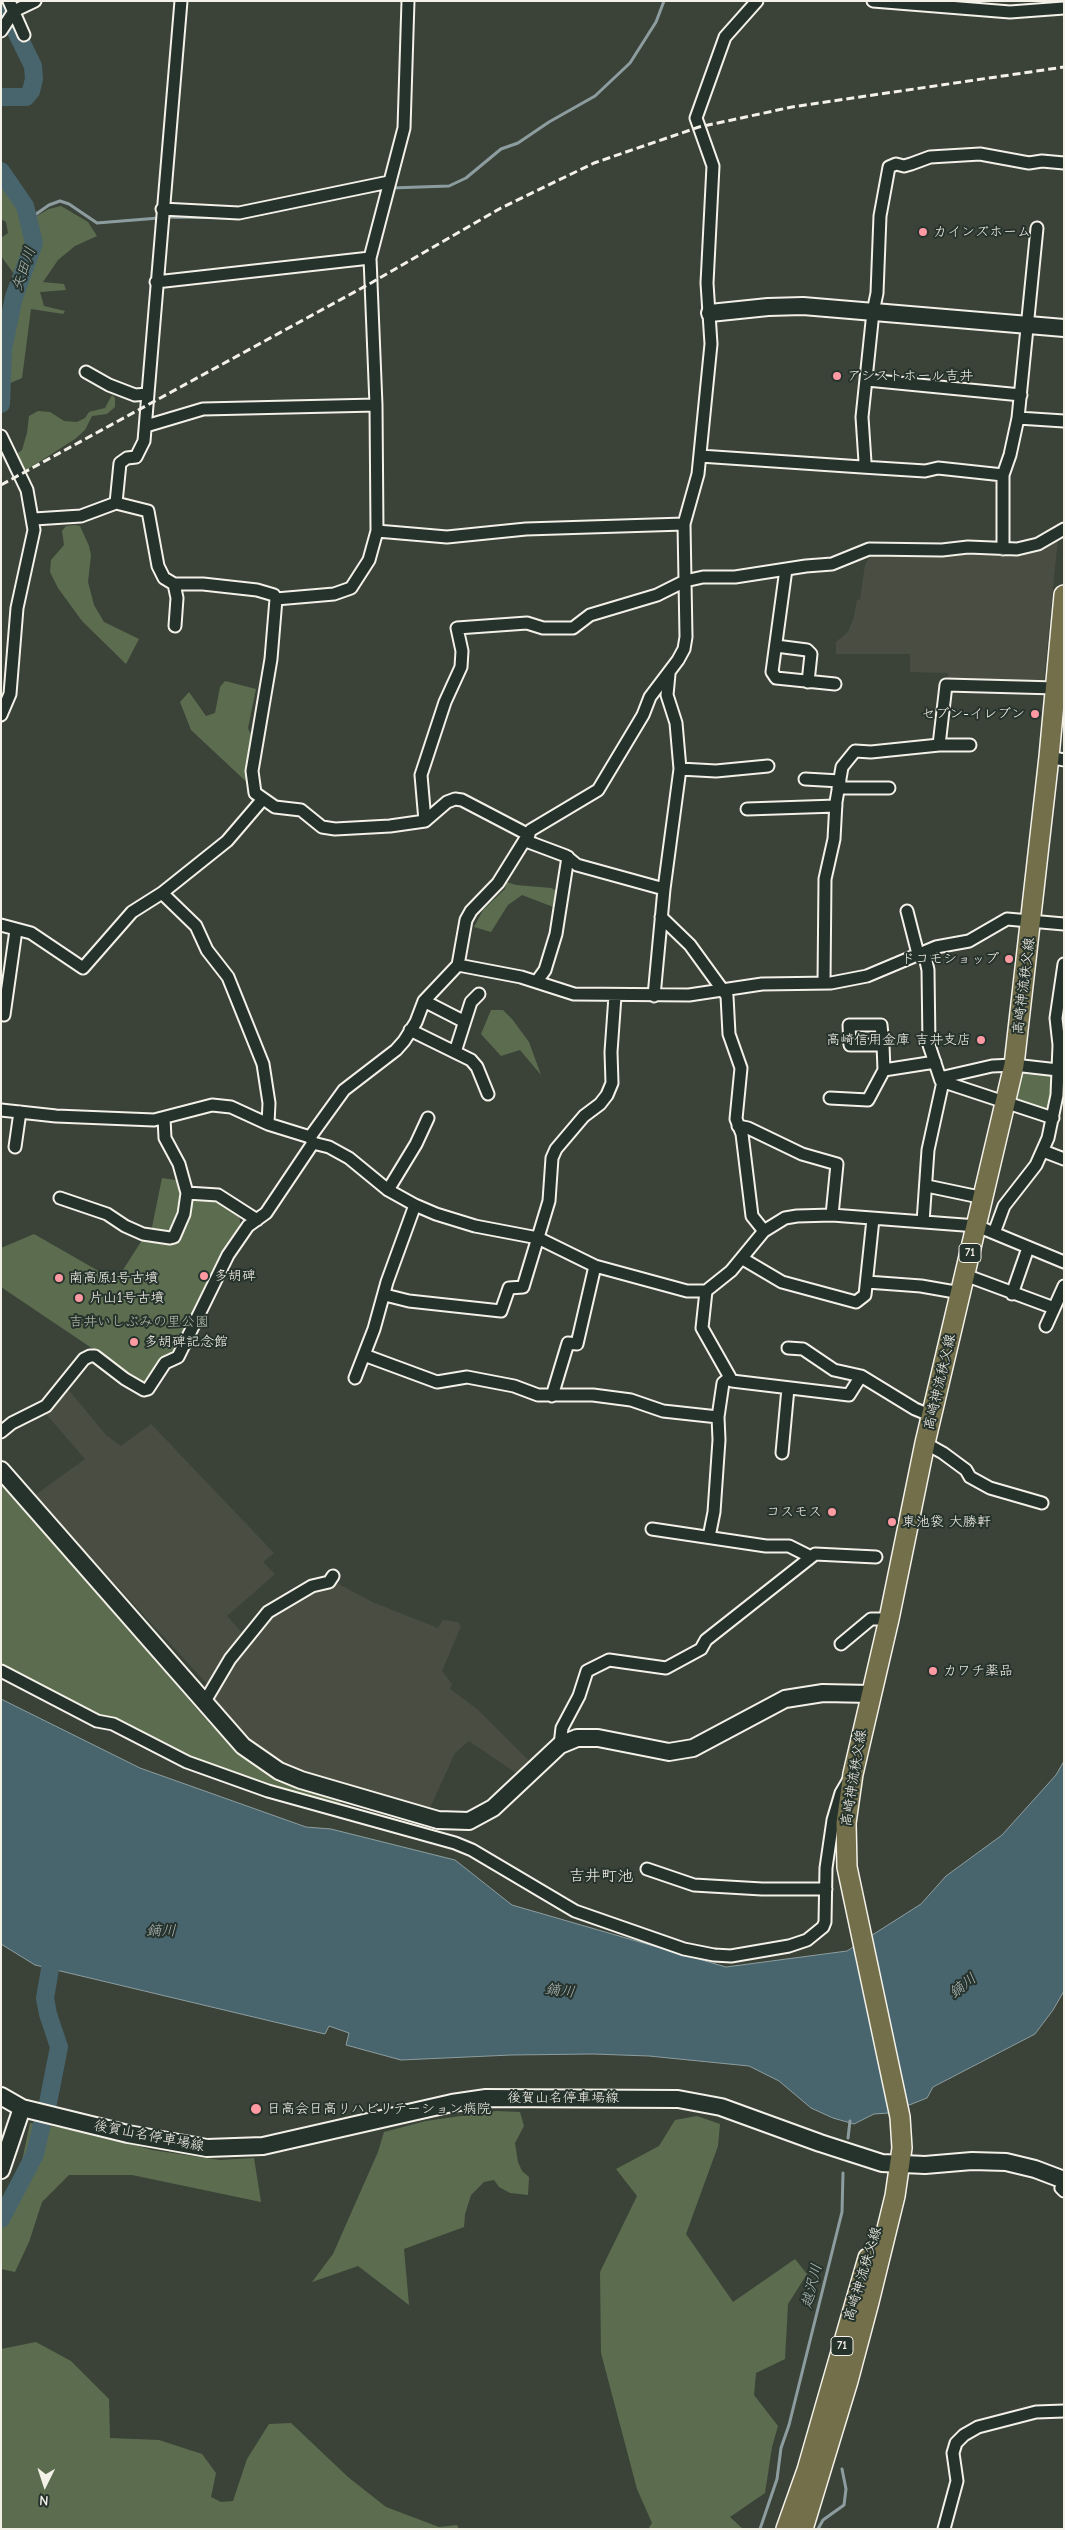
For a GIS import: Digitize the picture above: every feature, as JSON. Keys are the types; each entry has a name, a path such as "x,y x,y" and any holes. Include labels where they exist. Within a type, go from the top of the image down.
{"main road":[{"name":"高崎神流秩父線","path":"803,2529 851,2372 895,2196 902,2136 900,2117 854,1904 845,1843 853,1774 889,1619 925,1443 965,1275 986,1229 984,1198 1007,1104 1014,1065 1031,920 1057,758 1056,688 1064,595"},
{"name":"高崎神流秩父線","path":"786,2529 797,2503 855,2300 899,2164"}],"street":[{"path":"3,27 12,9 35,1"},
{"path":"116,503 120,463 127,458 136,457 141,450 146,426 162,209 181,1"},
{"path":"276,599 334,594 351,588 369,560 377,531 376,405 370,258 404,128 408,1"},
{"path":"1,1432 12,1423 46,1406 84,1358 95,1356 125,1379 144,1390 148,1389 165,1363 178,1357 228,1255 248,1226 266,1213 344,1090 396,1050 416,1022 424,1001 458,965 466,920 471,911 498,883 538,824 598,790 643,715 650,697 669,674 684,649 686,637 684,524 700,456 711,344 707,283 713,166 696,118 725,37 757,1"},
{"path":"877,2 1010,12 1051,5 1064,8"},
{"path":"12,9 24,35"},
{"path":"862,467 865,462 862,417 873,312 877,293 880,216 889,168 892,164 904,166 930,157 980,154 1029,163 1064,162"},
{"path":"162,209 239,212 389,182"},
{"path":"1003,549 1003,475 1010,455 1018,418 1037,228"},
{"path":"156,282 370,258"},
{"path":"710,313 768,307 803,306 1027,327 1064,328"},
{"path":"86,372 109,385 135,395 148,394"},
{"path":"867,380 1021,395"},
{"path":"146,426 204,409 376,405"},
{"path":"1018,418 1064,421"},
{"path":"1,436 28,490 34,520 32,544 18,608 10,694 1,715"},
{"path":"700,456 925,471 938,468 1003,475"},
{"path":"34,520 81,516 116,503 148,511 158,566 164,578 174,584 203,584 257,590 274,595 276,599 271,659 252,771 255,793 275,807 301,810 322,827 390,826 425,821 447,802 455,799 462,800 528,838 568,857 586,868 664,889"},
{"path":"377,531 448,537 526,529 684,524"},
{"path":"425,821 421,775 446,702 462,667 462,651 457,628 527,622 543,628 573,628 590,615 658,595 685,580 704,577 735,577 840,563 870,549 942,550 968,547 1017,549 1038,544 1064,529"},
{"path":"786,569 772,672 776,678 835,684"},
{"path":"174,584 177,598 175,626"},
{"path":"776,646 807,650 810,654 808,682"},
{"path":"654,996 664,889 680,769 676,723 667,695 669,674"},
{"path":"939,745 946,685 1056,688"},
{"path":"824,983 825,879 834,839 836,806 842,767 855,751 871,752 939,745 970,745"},
{"path":"680,769 716,771 768,766"},
{"path":"805,779 839,785 889,788"},
{"path":"1,925 31,933 83,968 132,912 162,893 227,841 263,799"},
{"path":"748,809 836,806"},
{"path":"537,981 545,970 556,934 568,857"},
{"path":"162,893 196,926 207,950 231,985 263,1064 269,1103 268,1124"},
{"path":"907,910 928,970 928,1036 941,1081 928,1150 923,1222"},
{"path":"661,917 690,945 724,990 728,1005 730,1041 741,1068 736,1119 742,1134 752,1216 764,1231"},
{"path":"458,965 537,981 574,994 615,996 689,995 762,984 824,983 867,976 921,953 969,941 1000,921 1031,920 1064,924"},
{"path":"4,1015 16,930"},
{"path":"986,1229 1036,1166 1043,1151 1058,1095 1058,1070 1062,1046 1056,1018 1064,964"},
{"path":"455,1052 470,1002 480,994"},
{"path":"385,1295 409,1301 500,1311 509,1288 524,1287 549,1201 552,1158 556,1149 584,1116 600,1104 607,1095 612,1083 611,1052 615,996"},
{"path":"424,1001 463,1021"},
{"path":"410,1030 471,1060 477,1067 488,1094"},
{"path":"830,1098 868,1100 884,1070 883,1045"},
{"path":"884,1070 935,1062"},
{"path":"941,1081 944,1077 964,1071 992,1066 1014,1065 1058,1070"},
{"path":"941,1081 1052,1118"},
{"path":"1,1110 56,1116 154,1120 222,1105 329,1147 349,1158 388,1190 415,1205 454,1221 538,1238 595,1266 687,1291 706,1290 732,1271 764,1231 785,1218 832,1215 986,1229 1064,1262"},
{"path":"15,1146 20,1112"},
{"path":"60,1198 107,1214 125,1226 144,1234 170,1238 176,1232 184,1214 187,1193 179,1164 165,1138 164,1118"},
{"path":"388,1190 416,1144 428,1118"},
{"path":"738,1126 748,1128 802,1154 837,1164 832,1215"},
{"path":"1043,1151 1064,1159"},
{"path":"927,1186 984,1198"},
{"path":"187,1193 218,1195 257,1220"},
{"path":"355,1378 415,1205"},
{"path":"742,1258 782,1282 828,1292 848,1301 861,1299 865,1295 867,1282 873,1219"},
{"path":"1012,1294 1028,1248"},
{"path":"552,1396 568,1343 577,1344 595,1266"},
{"path":"965,1275 1054,1308"},
{"path":"867,1282 921,1286 961,1293"},
{"path":"1046,1326 1064,1286"},
{"path":"706,1290 702,1328 732,1381 849,1395 861,1376"},
{"path":"788,1348 803,1349 834,1370 861,1376 915,1409 932,1416"},
{"path":"364,1354 430,1381 445,1382 467,1377 514,1386 538,1395 574,1394 602,1396 631,1400 663,1411 718,1417"},
{"path":"709,1537 714,1512 719,1440 718,1417 723,1383 729,1378"},
{"path":"782,1453 788,1388"},
{"path":"925,1443 943,1453 966,1470 970,1477 990,1488 1042,1503"},
{"path":"1,1470 243,1746 279,1771 301,1780 438,1820 469,1821 494,1808 560,1746 577,1738 598,1738 668,1752 693,1748 785,1699 822,1693 871,1694"},
{"path":"652,1530 766,1546 789,1546 811,1557"},
{"path":"560,1746 562,1728 579,1696 587,1671 609,1660 666,1668 701,1649 706,1640 811,1557 821,1554 876,1557"},
{"path":"204,1703 230,1659 268,1612 312,1586 330,1582 333,1576"},
{"path":"841,1644 871,1619 889,1619"},
{"path":"1,1671 88,1717 113,1724 187,1762 268,1791 455,1843 472,1850 575,1911 684,1948 714,1955 731,1956 807,1940 818,1932 826,1922 826,1868 836,1807 841,1793 853,1774"},
{"path":"647,1868 694,1885 762,1889 826,1889"},
{"name":"後賀山名停車場線","path":"1,2096 22,2108 128,2134 207,2148 263,2146 452,2103 486,2098 678,2099 722,2107 853,2155 882,2162 899,2164 1006,2162 1030,2167 1064,2181"},
{"path":"1,2170 22,2108"},
{"path":"1064,2181 1061,2188 1064,2192"},
{"path":"944,2529 957,2481 953,2453 956,2444 964,2435 978,2428 1036,2412 1064,2411"}],"shaded area":[{"path":"1058,537 1044,681 948,678 948,673 910,672 910,654 836,654 836,642 848,632 854,617 857,600 860,600 865,565 872,553 943,555"},
{"path":"67,1388 106,1435 121,1446 151,1424 274,1553 263,1562 275,1574 227,1616 245,1636 210,1687 34,1496 85,1459 46,1414"},
{"path":"335,1582 372,1602 438,1628 443,1620 458,1622 461,1626 442,1671 452,1684 450,1689 477,1709 531,1763 519,1775 469,1741 455,1753 428,1812 311,1777 262,1755 209,1701 216,1684 269,1613 312,1589"}],"green space":[{"path":"1,184 26,222 49,209 61,206 88,222 97,236 75,246 58,260 43,282 64,284 66,290 40,292 44,306 65,311 63,314 31,309 22,378 6,385 8,353 25,289 1,256 1,238 8,233 6,222 1,219"},
{"path":"112,395 115,398 115,407 107,414 92,416 85,430 75,439 22,473 15,455 22,450 29,416 38,411 50,412 64,421 77,422 85,418 89,412 105,408"},
{"path":"66,526 80,526 89,546 91,555 88,582 94,605 104,622 139,639 126,664 82,621 58,588 50,572 51,560 64,545 62,531"},
{"path":"225,681 256,689 248,728 250,733 263,738 253,788 191,730 180,702 189,692 206,716 215,713 220,687"},
{"path":"506,882 516,885 551,888 559,892 556,908 522,895 508,905 491,932 474,927 483,910 505,889"},
{"path":"491,1010 503,1010 512,1019 529,1042 541,1075 520,1050 501,1056 481,1034"},
{"path":"1020,1069 1055,1074 1052,1112 1014,1103"},
{"name":"吉井いしぶみの里公園","path":"162,1178 182,1181 185,1194 215,1196 239,1213 241,1231 175,1354 144,1386 102,1355 1,1287 1,1248 34,1234 116,1281 144,1237 150,1237"},
{"path":"1,1483 209,1723 238,1752 276,1779 341,1801 337,1812 268,1793 1,1676"},
{"path":"496,2111 520,2112 524,2126 515,2143 518,2162 522,2171 529,2177 528,2195 510,2193 499,2187 494,2180 484,2182 471,2195 465,2214 464,2227 404,2249 409,2305 358,2266 312,2282 333,2254 378,2152 384,2132 426,2121"},
{"path":"697,2116 720,2124 718,2146 686,2234 733,2302 795,2259 807,2274 788,2304 785,2359 756,2373 754,2395 778,2426 772,2447 765,2493 730,2517 743,2529 648,2529 652,2523 637,2489 601,2353 600,2272 637,2196 616,2169 659,2146 675,2120"},
{"path":"30,2123 83,2131 152,2150 220,2160 254,2158 261,2202 132,2175 69,2175 42,2202 29,2242 15,2272 1,2269 1,2208 19,2175"},
{"path":"36,2342 71,2361 109,2399 110,2438 159,2440 202,2454 216,2473 211,2497 221,2502 233,2501 247,2459 269,2424 291,2423 348,2477 386,2507 439,2527 457,2525 459,2529 1,2529 1,2349"}],"water":[{"name":"鏑川","path":"1,1699 140,1768 306,1827 331,1829 455,1860 512,1905 726,1967 847,1951 921,1904 946,1876 1002,1835 1056,1775 1064,1761 1064,1991 1053,2010 1035,2034 933,2087 927,2098 889,2113 874,2114 854,2124 833,2118 811,2108 779,2081 749,2066 649,2056 593,2054 511,2055 401,2060 346,2045 349,2033 329,2026 325,2034 35,1965 1,1944"}],"waterway":[{"name":"矢田川","path":"1,1 33,66 34,79 31,91 26,97 1,97"},
{"path":"391,188 449,186 466,178 501,149 518,143 549,122 595,96 630,63 656,22 664,1"},
{"name":"矢田川","path":"1,171 25,206 34,243 14,297 3,349 1,404"},
{"path":"262,214 336,198"},
{"path":"29,219 49,205 60,201 69,204 97,223 171,217 241,218"},
{"path":"48,2103 59,2047 48,2014 45,1998 54,1946"},
{"name":"越沢川","path":"848,2138 850,2121"},
{"path":"1,2219 35,2154 42,2124"},
{"name":"越沢川","path":"760,2529 777,2479 781,2448 789,2425 842,2212 843,2173"},
{"name":"越沢川","path":"818,2529 823,2520 844,2505 846,2489 842,2469"}],"railway":[{"path":"1,485 371,283 501,208 594,163 699,127 792,107 1064,67"}],"place":[{"name":"カインズホーム","path":"923,232"},
{"name":"アシストホール吉井","path":"837,376"},
{"name":"セブン-イレブン","path":"1035,714"},
{"name":"ドコモショップ","path":"1009,959"},
{"name":"高崎信用金庫 吉井支店","path":"981,1040"},
{"name":"多胡碑","path":"204,1276"},
{"name":"南高原1号古墳","path":"59,1278"},
{"name":"片山1号古墳","path":"79,1298"},
{"name":"多胡碑記念館","path":"134,1342"},
{"name":"コスモス","path":"832,1512"},
{"name":"東池袋 大勝軒","path":"892,1522"},
{"name":"カワチ薬品","path":"933,1671"},
{"name":"日高会日高リハビリテーション病院","path":"256,2109"}],"district":[{"name":"吉井町池","path":"601,1876"}]}
